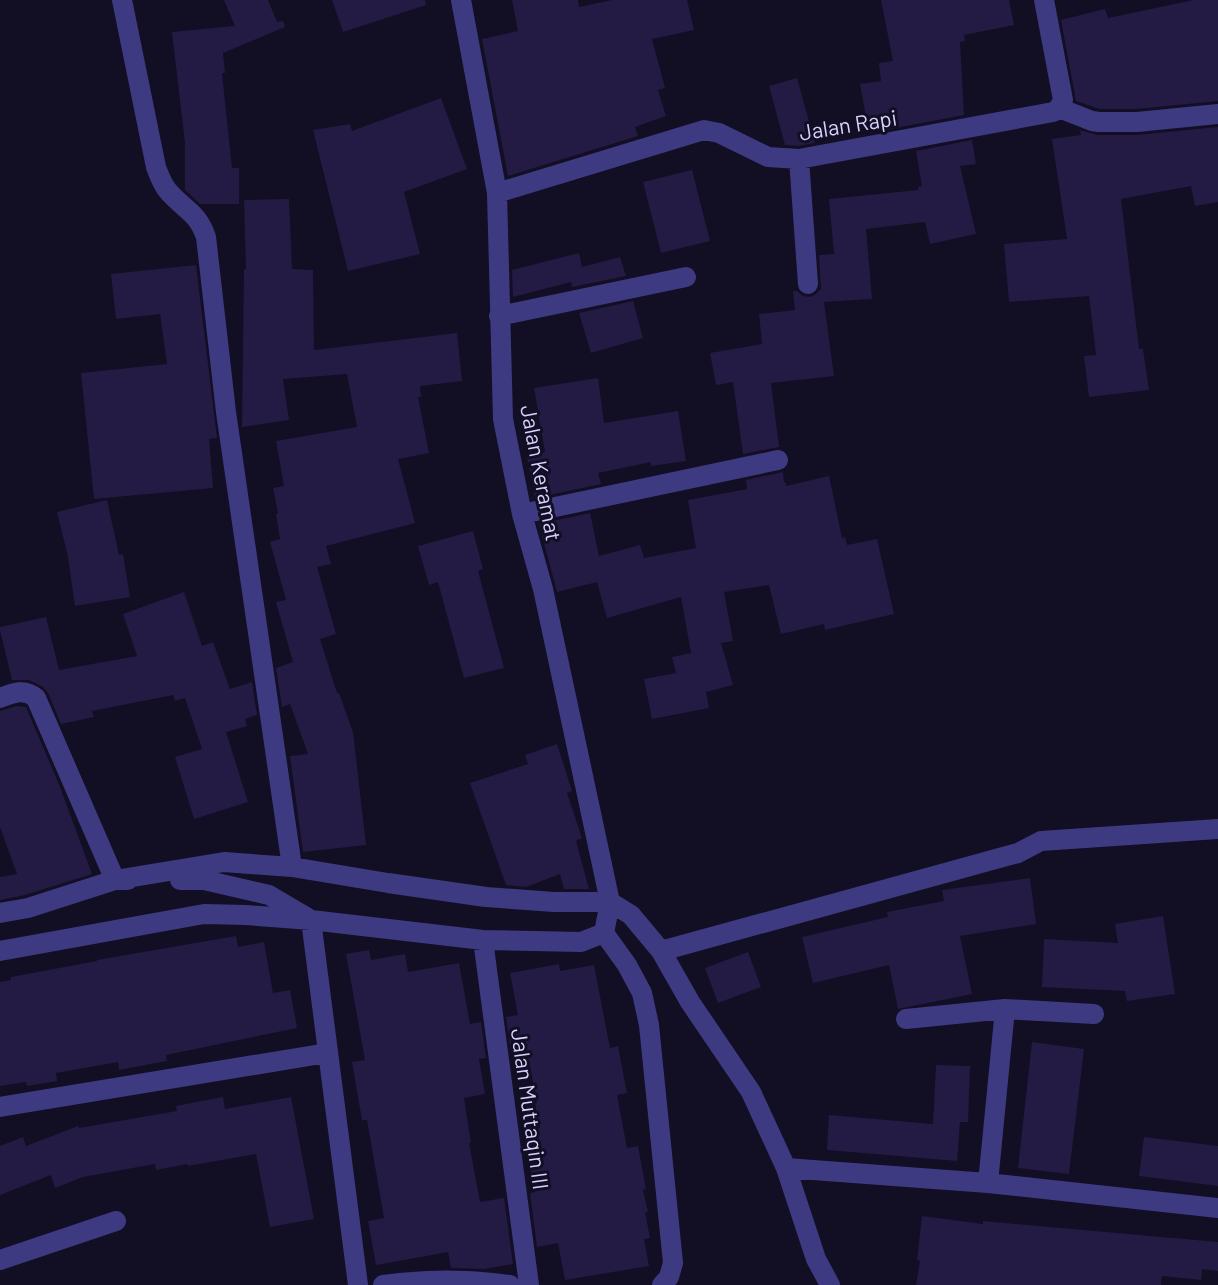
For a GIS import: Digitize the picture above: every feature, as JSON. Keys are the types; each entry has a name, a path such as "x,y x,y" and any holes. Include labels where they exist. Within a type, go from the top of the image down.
{"street":[{"path":"122,0 156,167 168,191 192,212 206,237 226,412 292,867"},
{"name":"Jalan Keramat","path":"461,0 497,193 503,419 610,902"},
{"path":"1044,0 1063,100 1059,108 1099,122 1137,122 1218,114"},
{"name":"Jalan Rapi","path":"497,193 704,130 719,133 768,157 799,159 1009,121 1059,108"},
{"path":"799,159 808,284"},
{"path":"499,316 686,277"},
{"path":"522,514 778,460"},
{"path":"0,698 18,692 30,693 36,698 115,880"},
{"path":"661,951 1018,853 1041,841 1218,829"},
{"path":"0,913 28,908 115,880 224,862 292,867 486,897 610,902 631,915 661,951 690,1002 751,1092 786,1168 816,1259 830,1285"},
{"path":"115,880 204,880 269,895 311,920"},
{"path":"610,902 604,933 642,993 649,1025 673,1263 669,1277 662,1285"},
{"path":"0,951 204,914 311,920 483,940 581,942 604,933"},
{"path":"311,920 358,1285"},
{"name":"Jalan Muttaqin III","path":"483,940 529,1285"},
{"path":"988,1183 1005,1009"},
{"path":"906,1019 1005,1009 1094,1014"},
{"path":"0,1107 327,1053"},
{"path":"786,1168 988,1183 1218,1208"},
{"path":"0,1260 116,1221"},
{"path":"383,1285 463,1279 509,1285"}],"building":[{"path":"224,0 268,0 277,22 283,21 285,27 223,53 225,73 222,73 232,168 239,168 239,204 200,204 185,190 185,143 172,32 235,26"},
{"path":"332,0 425,0 426,5 343,32"},
{"path":"512,0 578,0 579,7 612,0 687,0 694,30 652,39 665,88 658,90 666,116 635,127 638,136 508,176 482,39 518,31"},
{"path":"881,0 1009,0 1014,25 964,35 965,41 960,42 964,115 869,133 860,84 881,81 879,63 893,61"},
{"path":"1194,0 1218,0 1218,101 1136,109 1100,109 1076,101 1061,20 1105,9 1108,18"},
{"path":"797,78 815,143 785,145 769,86"},
{"path":"441,98 467,169 404,192 420,254 348,271 313,130 350,124 352,131"},
{"path":"1218,127 1218,202 1195,206 1191,186 1121,199 1139,349 1143,349 1149,390 1089,397 1084,356 1096,355 1089,296 1009,302 1004,244 1067,239 1052,139 1081,135 1080,130 1097,135 1137,135"},
{"path":"972,140 976,164 960,166 976,234 930,244 925,222 866,229 872,299 824,302 834,376 771,383 779,447 743,454 733,382 716,385 710,353 762,344 759,314 795,310 793,291 810,297 821,289 819,255 834,254 829,199 918,190 922,186 916,151"},
{"path":"692,170 710,241 661,253 643,182"},
{"path":"289,199 292,269 313,270 314,350 457,333 462,381 420,386 421,397 418,397 429,453 398,459 415,523 326,546 331,564 317,567 336,634 320,639 353,732 366,845 303,852 290,756 308,754 290,704 282,707 276,668 293,662 276,602 286,600 270,542 280,539 273,488 284,486 276,441 357,427 347,374 283,379 289,420 242,427 246,269 244,200"},
{"path":"579,253 582,267 620,257 626,276 572,287 571,282 513,297 512,270"},
{"path":"196,265 217,438 209,439 213,488 94,499 81,373 167,364 160,314 116,319 111,274"},
{"path":"633,301 643,338 591,353 579,313"},
{"path":"598,378 604,423 678,411 686,461 651,466 651,462 598,473 601,484 535,498 527,456 545,452 534,388"},
{"path":"783,472 786,486 829,476 842,538 845,537 847,545 877,539 894,614 825,630 824,624 781,634 769,585 724,592 733,641 721,643 733,685 706,692 709,708 652,719 644,679 676,673 672,657 691,653 681,597 607,618 597,582 557,592 539,524 590,513 599,556 640,545 644,558 696,548 688,500 747,489 746,480"},
{"path":"107,500 119,555 123,554 130,597 75,606 57,512"},
{"path":"473,531 483,569 478,571 504,668 464,678 438,582 429,585 418,546"},
{"path":"184,592 202,646 213,642 230,689 252,682 257,715 245,719 247,726 226,732 248,802 194,819 175,757 202,749 185,698 175,701 173,695 92,711 94,717 61,724 43,687 29,680 12,680 0,630 0,627 46,617 59,670 137,656 123,614"},
{"path":"26,707 92,874 0,900 0,877 17,874 0,827 0,711"},
{"path":"557,744 572,791 567,793 582,838 576,841 589,889 564,889 560,874 526,887 506,885 470,783 528,764 525,755"},
{"path":"1030,878 1036,924 960,936 972,994 898,1009 889,965 813,983 802,937 888,917 887,912 944,901 942,890"},
{"path":"1163,916 1175,994 1127,1001 1125,991 1042,987 1044,939 1118,943 1115,924"},
{"path":"236,936 238,947 264,942 273,993 290,990 297,1028 166,1055 167,1061 119,1070 118,1062 56,1073 57,1081 0,1086 0,982 11,980 11,977 97,960"},
{"path":"369,950 371,960 405,954 408,972 459,963 470,1024 481,1022 486,1058 479,1059 485,1094 464,1098 469,1143 480,1202 504,1198 513,1264 484,1269 451,1268 448,1252 376,1265 368,1221 384,1218 367,1120 362,1120 352,1062 365,1060 346,954"},
{"path":"748,952 761,987 718,1003 705,968"},
{"path":"559,964 560,971 594,965 610,1048 618,1046 627,1093 617,1095 627,1148 638,1146 650,1238 644,1239 649,1266 565,1280 558,1243 537,1247 530,1193 535,1192 523,1131 540,1128 537,1103 527,1050 511,1053 506,1017 518,1015 510,973"},
{"path":"1032,1042 1084,1049 1069,1174 1018,1168"},
{"path":"936,1065 970,1066 968,1122 960,1122 957,1161 827,1150 829,1115 933,1124"},
{"path":"223,1097 225,1109 291,1097 314,1219 270,1227 256,1154 156,1170 155,1164 83,1177 55,1188 51,1175 0,1195 0,1146 23,1137 26,1146 78,1126 177,1111 176,1106"},
{"path":"1144,1137 1218,1146 1218,1186 1139,1176"},
{"path":"922,1216 983,1224 983,1221 1218,1242 1218,1271 1202,1269 1201,1280 1162,1276 1161,1285 916,1285"}]}
